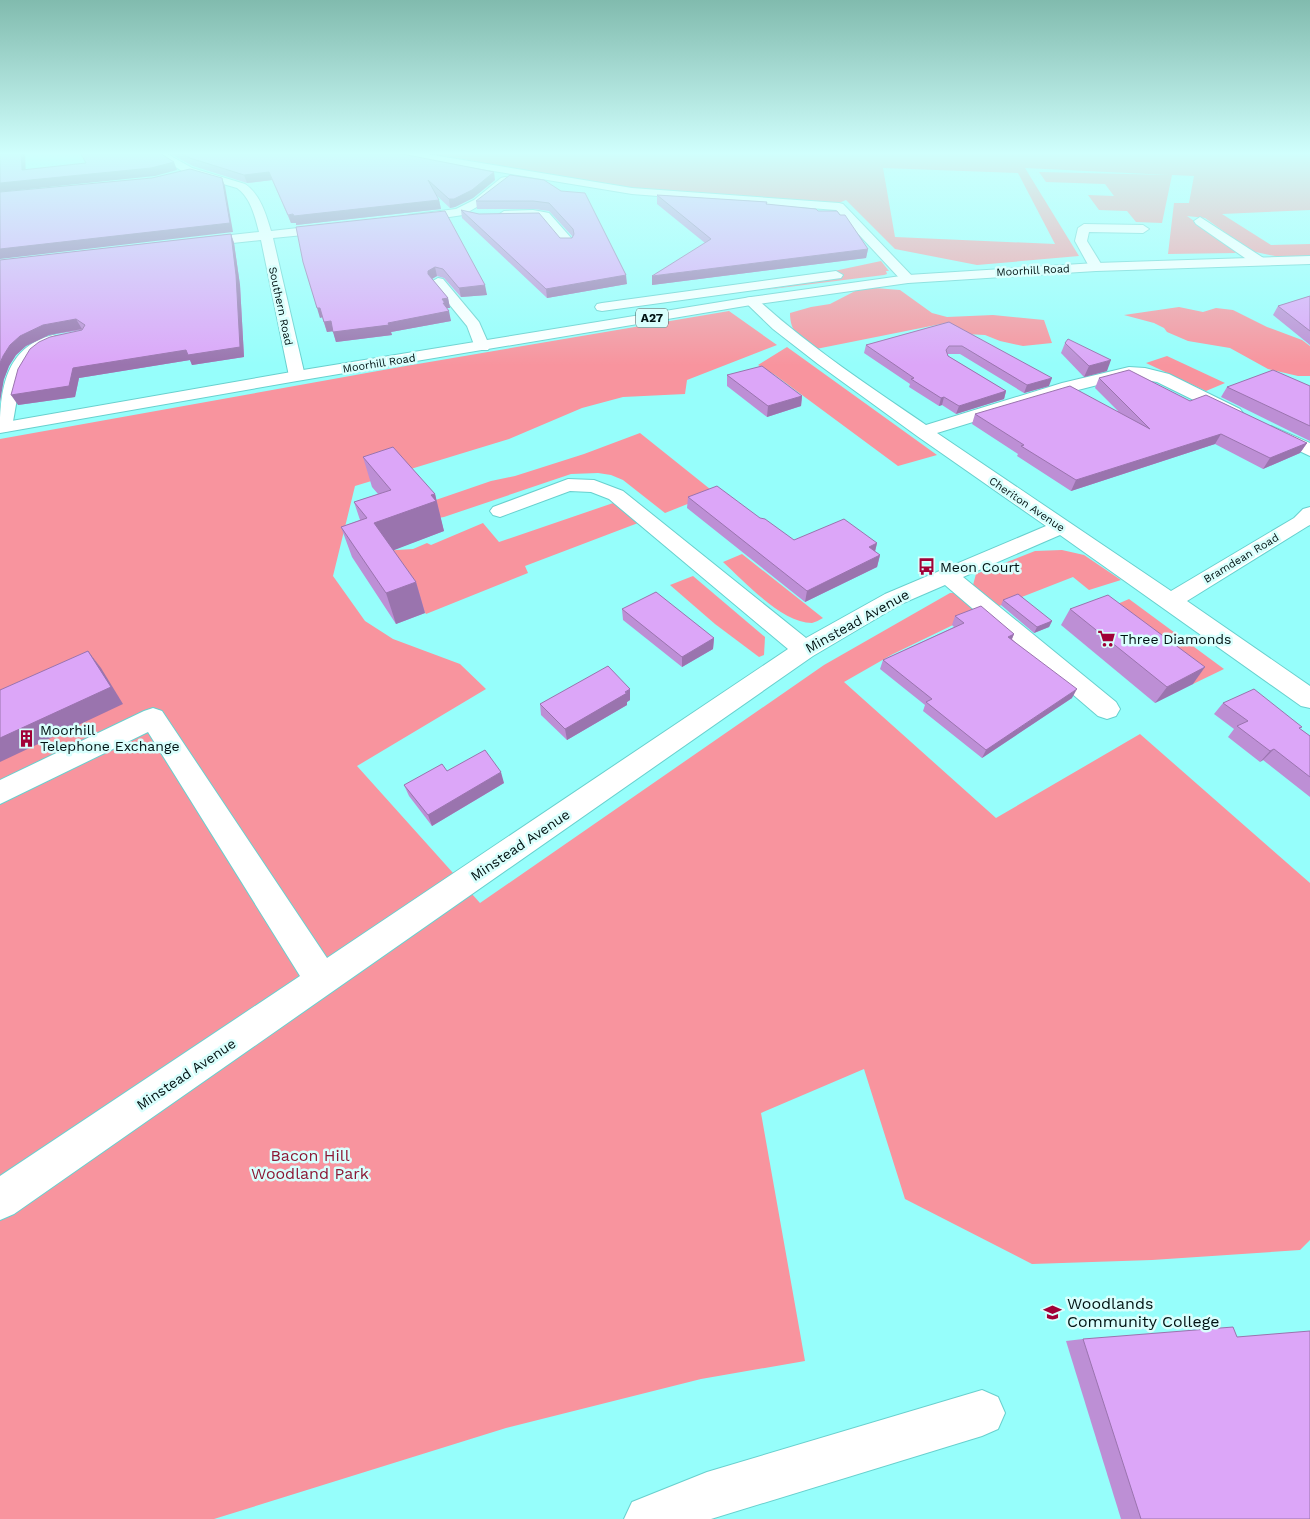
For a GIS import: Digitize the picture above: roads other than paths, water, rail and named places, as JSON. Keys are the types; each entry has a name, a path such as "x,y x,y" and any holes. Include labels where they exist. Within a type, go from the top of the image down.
{"street":[{"name":"Southern Road","path":"262,223 297,376"},
{"path":"551,223 567,242"},
{"path":"854,223 908,279"},
{"path":"1203,223 1260,262"},
{"path":"1096,267 1081,241 1078,226 1143,229"},
{"path":"178,245 344,227"},
{"name":"Moorhill Road","path":"602,307 751,296 908,279 1096,267 1309,261"},
{"name":"Moorhill Road","path":"2,428 297,376 482,347 751,296 760,286 836,275"},
{"path":"438,282 474,325 482,347"},
{"name":"Cheriton Avenue","path":"751,296 778,326 824,361 923,432 1171,601 1310,699"},
{"path":"2,428 16,372 20,364 40,344 65,338"},
{"path":"923,432 1022,400 1129,372 1145,373 1164,378 1310,450"},
{"path":"1007,391 1022,400"},
{"path":"500,511 568,484 594,486 616,495 804,650"},
{"name":"Bramdean Road","path":"1171,601 1301,522 1310,514"},
{"name":"Minstead Avenue","path":"0,1200 804,650 893,599 1061,527"},
{"path":"947,575 1107,709"},
{"path":"0,793 153,718 322,980"},
{"path":"649,1519 707,1496 982,1413"}],"place":[{"name":"Meon Court","path":"926,567"},
{"name":"Three Diamonds","path":"1106,639"},
{"name":"Moorhill Telephone Exchange","path":"26,738"},
{"name":"Woodlands Community College","path":"1053,1312"}],"park label":[{"name":"Bacon Hill Woodland Park","path":"310,1164"}]}
